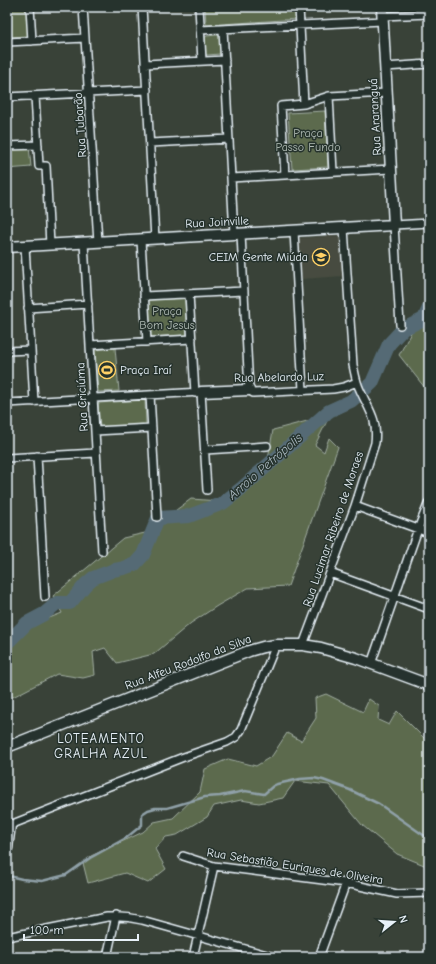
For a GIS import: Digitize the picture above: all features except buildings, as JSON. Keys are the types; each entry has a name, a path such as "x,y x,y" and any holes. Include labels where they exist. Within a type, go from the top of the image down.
{"street":[{"path":"30,7 32,41"},
{"name":"Rua Tubarão","path":"83,7 98,242"},
{"path":"142,7 155,239"},
{"path":"199,7 202,61"},
{"path":"299,7 304,104"},
{"path":"200,30 300,26 382,15 429,14"},
{"name":"Rua Araranguá","path":"382,15 394,225"},
{"path":"223,29 231,178 244,291 249,390"},
{"path":"7,42 85,38"},
{"path":"145,64 225,60"},
{"path":"385,67 429,64"},
{"path":"7,97 147,90"},
{"path":"285,175 281,106 304,104 329,96 387,93"},
{"path":"35,96 39,166 46,166 50,245"},
{"path":"329,96 333,172"},
{"path":"150,143 229,139"},
{"path":"7,146 38,145"},
{"path":"231,178 391,169"},
{"name":"Rua Joinville","path":"7,247 429,223"},
{"path":"394,225 400,325"},
{"name":"Rua Lucimar Ribeiro de Moraes","path":"303,645 355,506 375,443 376,435 374,417 358,386 352,355 344,228"},
{"path":"294,231 303,390"},
{"path":"141,240 147,342"},
{"name":"Rua Criciúma","path":"84,243 102,551"},
{"path":"25,246 34,402"},
{"path":"144,296 244,291"},
{"path":"190,294 192,339 205,450 208,490"},
{"path":"28,308 88,304"},
{"path":"90,345 192,339"},
{"path":"7,351 31,350"},
{"name":"Rua Abelardo Luz","path":"198,393 249,390 253,393 333,389 358,386"},
{"path":"7,403 198,393"},
{"path":"150,395 157,517"},
{"path":"95,431 152,428"},
{"path":"205,450 267,446"},
{"path":"7,458 96,453"},
{"path":"37,456 45,597"},
{"path":"371,664 394,596 429,502"},
{"path":"355,506 429,534"},
{"path":"330,573 429,609"},
{"path":"7,848 9,824 181,758 210,749 236,737 241,730 276,645"},
{"name":"Rua Alfeu Rodolfo da Silva","path":"7,747 249,651 276,645 303,645 338,653 429,685"},
{"name":"Rua Sebastião Euriques de Oliveira","path":"183,856 214,866 346,883 397,894 429,892"},
{"path":"193,957 214,866"},
{"path":"319,957 346,883"},
{"path":"107,957 116,916"},
{"path":"7,937 116,916 142,920 274,957"}],"shaded area":[{"name":"CEIM Gente Miúda","path":"341,235 344,276 302,279 299,238"}],"green space":[{"path":"7,7 27,7 29,36 7,37"},
{"path":"205,7 298,7 298,19 206,25"},
{"path":"217,35 220,37 220,54 205,54 205,37"},
{"name":"Praça Passo Fundo","path":"325,111 328,167 292,169 288,113"},
{"path":"29,146 31,167 7,169 7,148"},
{"name":"Praça Bom Jesus","path":"185,298 187,335 150,337 147,300"},
{"path":"429,299 429,393 399,355"},
{"name":"Praça Iraí","path":"115,348 119,391 98,392 95,350"},
{"path":"145,400 146,425 100,428 98,403"},
{"path":"330,415 315,445 324,452 329,438 338,447 288,586 248,588 191,623 154,654 117,663 105,648 93,652 95,675 83,678 57,674 7,700 7,647 29,626 62,613 53,596 123,538 145,533 191,499 219,501 268,459 273,430"},
{"path":"326,694 363,712 369,699 379,706 378,720 389,725 397,711 429,743 429,867 397,854 362,825 329,785 295,781 283,798 259,803 241,800 214,806 207,817 177,835 166,837 155,849 166,869 148,883 125,873 88,883 83,863 91,856 143,832 154,822 173,818 200,792 205,769 228,759 256,766 272,756 287,733 301,741 316,718 315,698"}],"waterway":[{"name":"Arroio Petrópolis","path":"7,643 27,623 44,614 57,603 70,603 93,578 135,564 143,555 158,518 189,516 223,503 242,488 329,411 351,401 372,383 389,344 403,329 424,319 429,308"},
{"path":"9,876 42,881 66,875 90,858 126,838 142,825 142,814 148,810 155,808 167,808 205,797 220,796 245,791 264,794 277,784 300,779 314,778 350,790 379,804 429,839"}],"place":[{"name":"CEIM Gente Miúda","path":"321,257"},
{"name":"Praça Iraí","path":"107,370"}],"district":[{"name":"LOTEAMENTO GRALHA AZUL","path":"101,746"}]}
